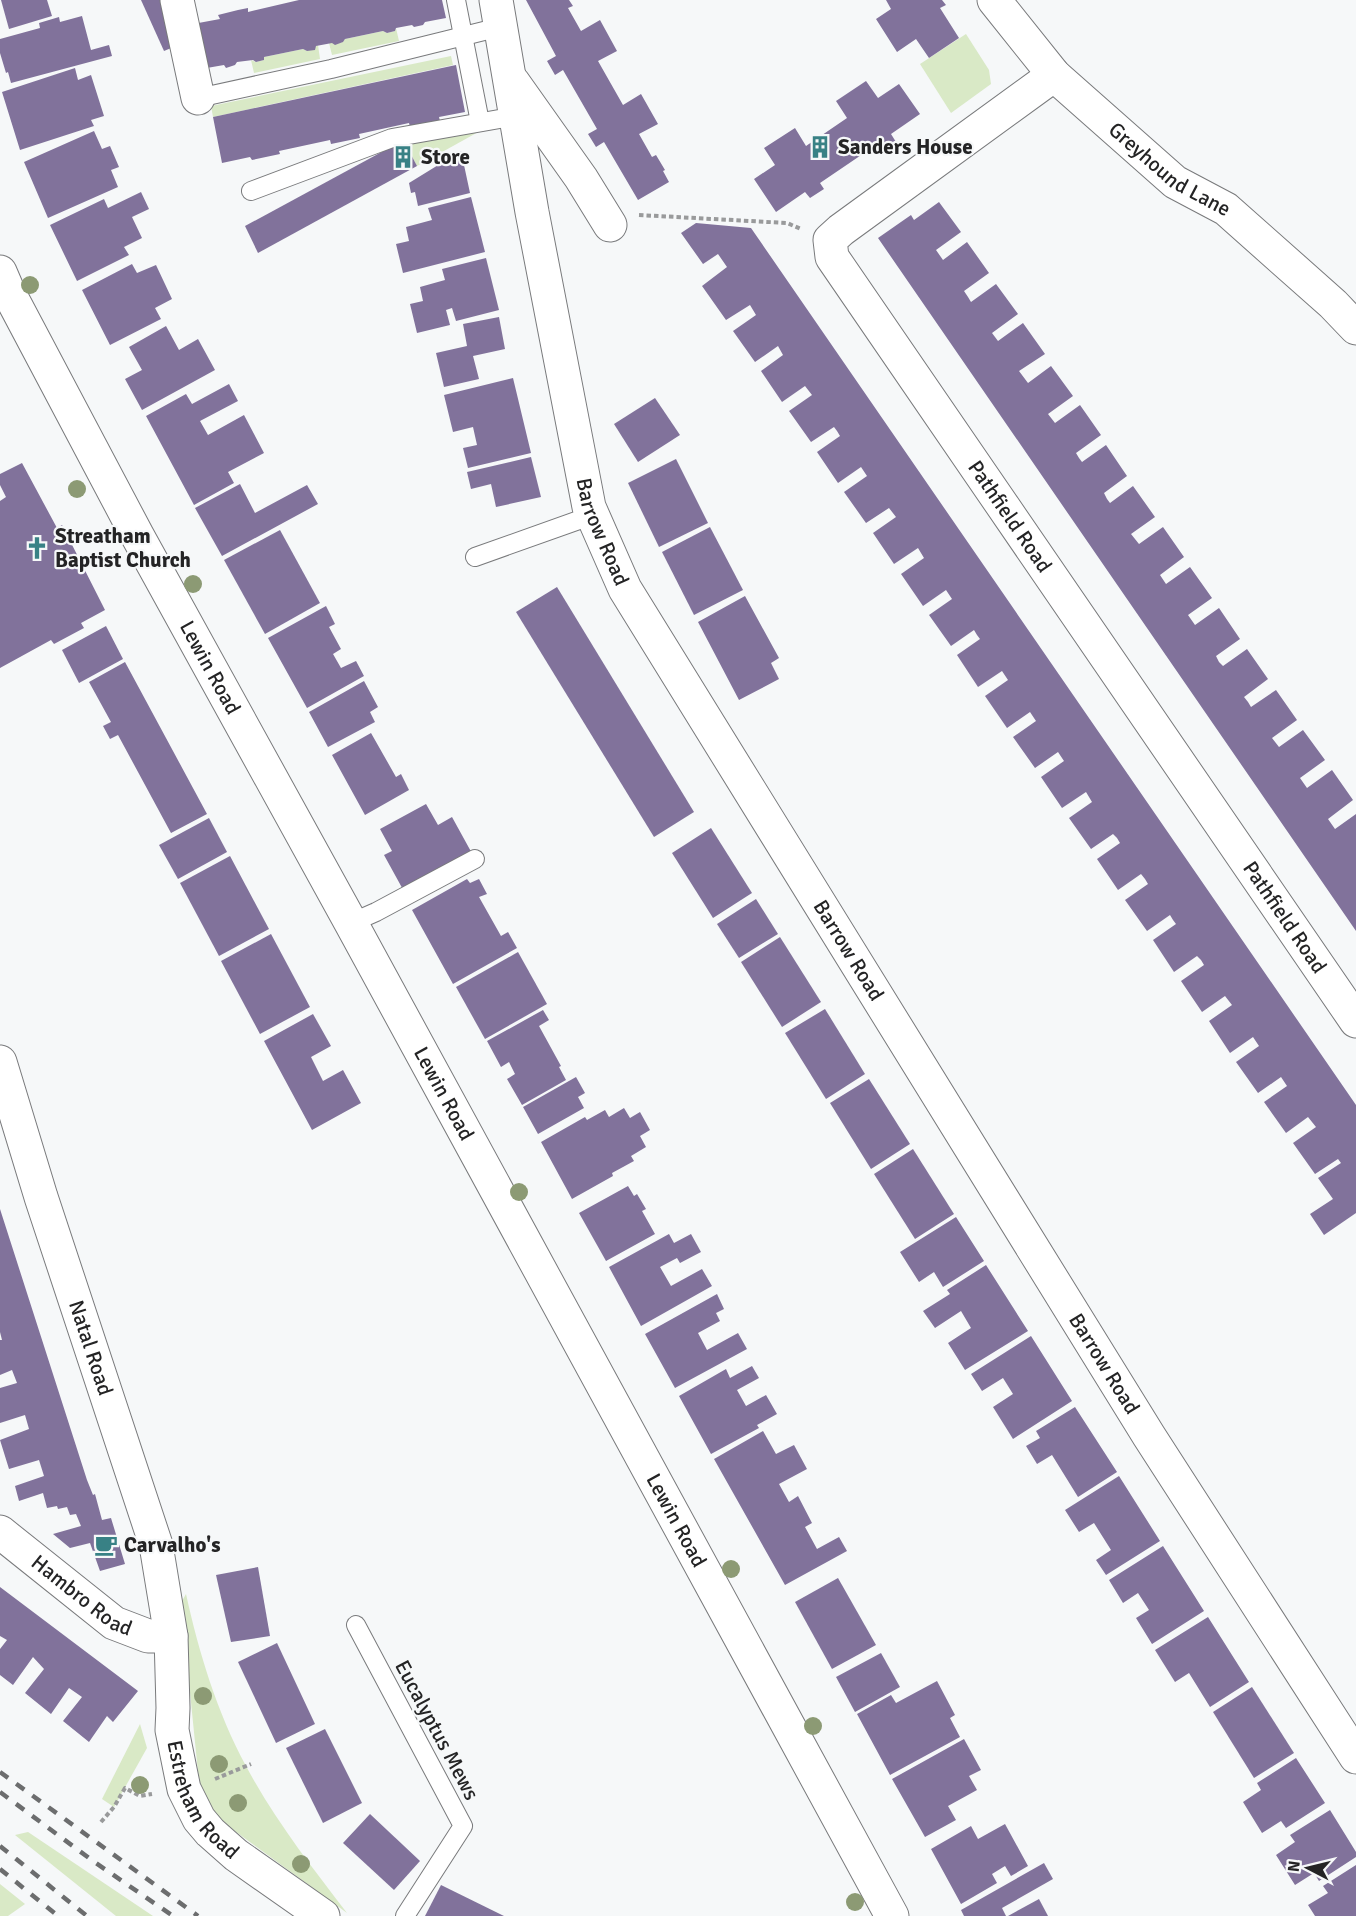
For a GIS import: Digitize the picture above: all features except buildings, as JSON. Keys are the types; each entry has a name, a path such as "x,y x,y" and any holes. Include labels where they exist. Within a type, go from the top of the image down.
{"street":[{"path":"180,1 198,98"},
{"name":"Greyhound Lane","path":"997,1 1054,75 1173,180 1226,209 1333,304 1356,328"},
{"name":"Barrow Road","path":"498,14 532,212 589,507 632,599 1136,1416 1356,1757"},
{"name":"Barrow Road","path":"509,75 581,178 621,221"},
{"path":"830,240 1054,75"},
{"name":"Pathfield Road","path":"830,240 832,257 1356,1021"},
{"name":"Lewin Road","path":"0,272 132,525 892,1916"},
{"name":"Natal Road","path":"0,1062 41,1197 156,1545 171,1636"},
{"name":"Hambro Road","path":"0,1532 114,1623 148,1636 171,1636"},
{"name":"Estreham Road","path":"171,1636 172,1730 184,1789 192,1807 210,1832 236,1855 323,1916"}],"lane":[{"path":"456,0 480,122"},
{"path":"198,98 463,37 498,14"},
{"path":"251,191 392,138 516,116"},
{"path":"475,557 593,515"},
{"path":"351,923 475,859"},
{"name":"Eucalyptus Mews","path":"356,1625 463,1826 405,1916"}],"path":[{"path":"621,221 641,214 787,223 830,240"},
{"path":"101,1822 114,1807 125,1788 140,1796 162,1793"}],"green space":[{"path":"396,28 399,41 332,55 329,43 339,43 345,39 383,31 387,33 395,31"},
{"path":"966,34 989,70 991,84 951,113 920,64"},
{"path":"318,45 320,59 254,73 251,60 256,62 264,60 264,57 303,49 307,51"},
{"path":"451,56 453,65 213,117 211,106"},
{"path":"489,126 417,166 406,145"},
{"path":"186,1594 210,1682 236,1746 257,1786 281,1823 347,1913 206,1810 198,1772 181,1603"},
{"path":"140,1724 147,1748 114,1807 102,1799"},
{"path":"28,1832 153,1916 116,1916 15,1835"},
{"path":"0,1884 25,1904 8,1916 0,1916"}],"railway":[{"path":"0,1772 198,1916"},
{"path":"0,1792 93,1861 173,1916"},
{"path":"0,1846 87,1916"},
{"path":"0,1869 58,1916"}],"place":[{"name":"Sanders House","path":"820,147"},
{"name":"Store","path":"403,157"},
{"name":"Streatham Baptist Church","path":"37,548"},
{"name":"Carvalho's","path":"106,1545"}]}
